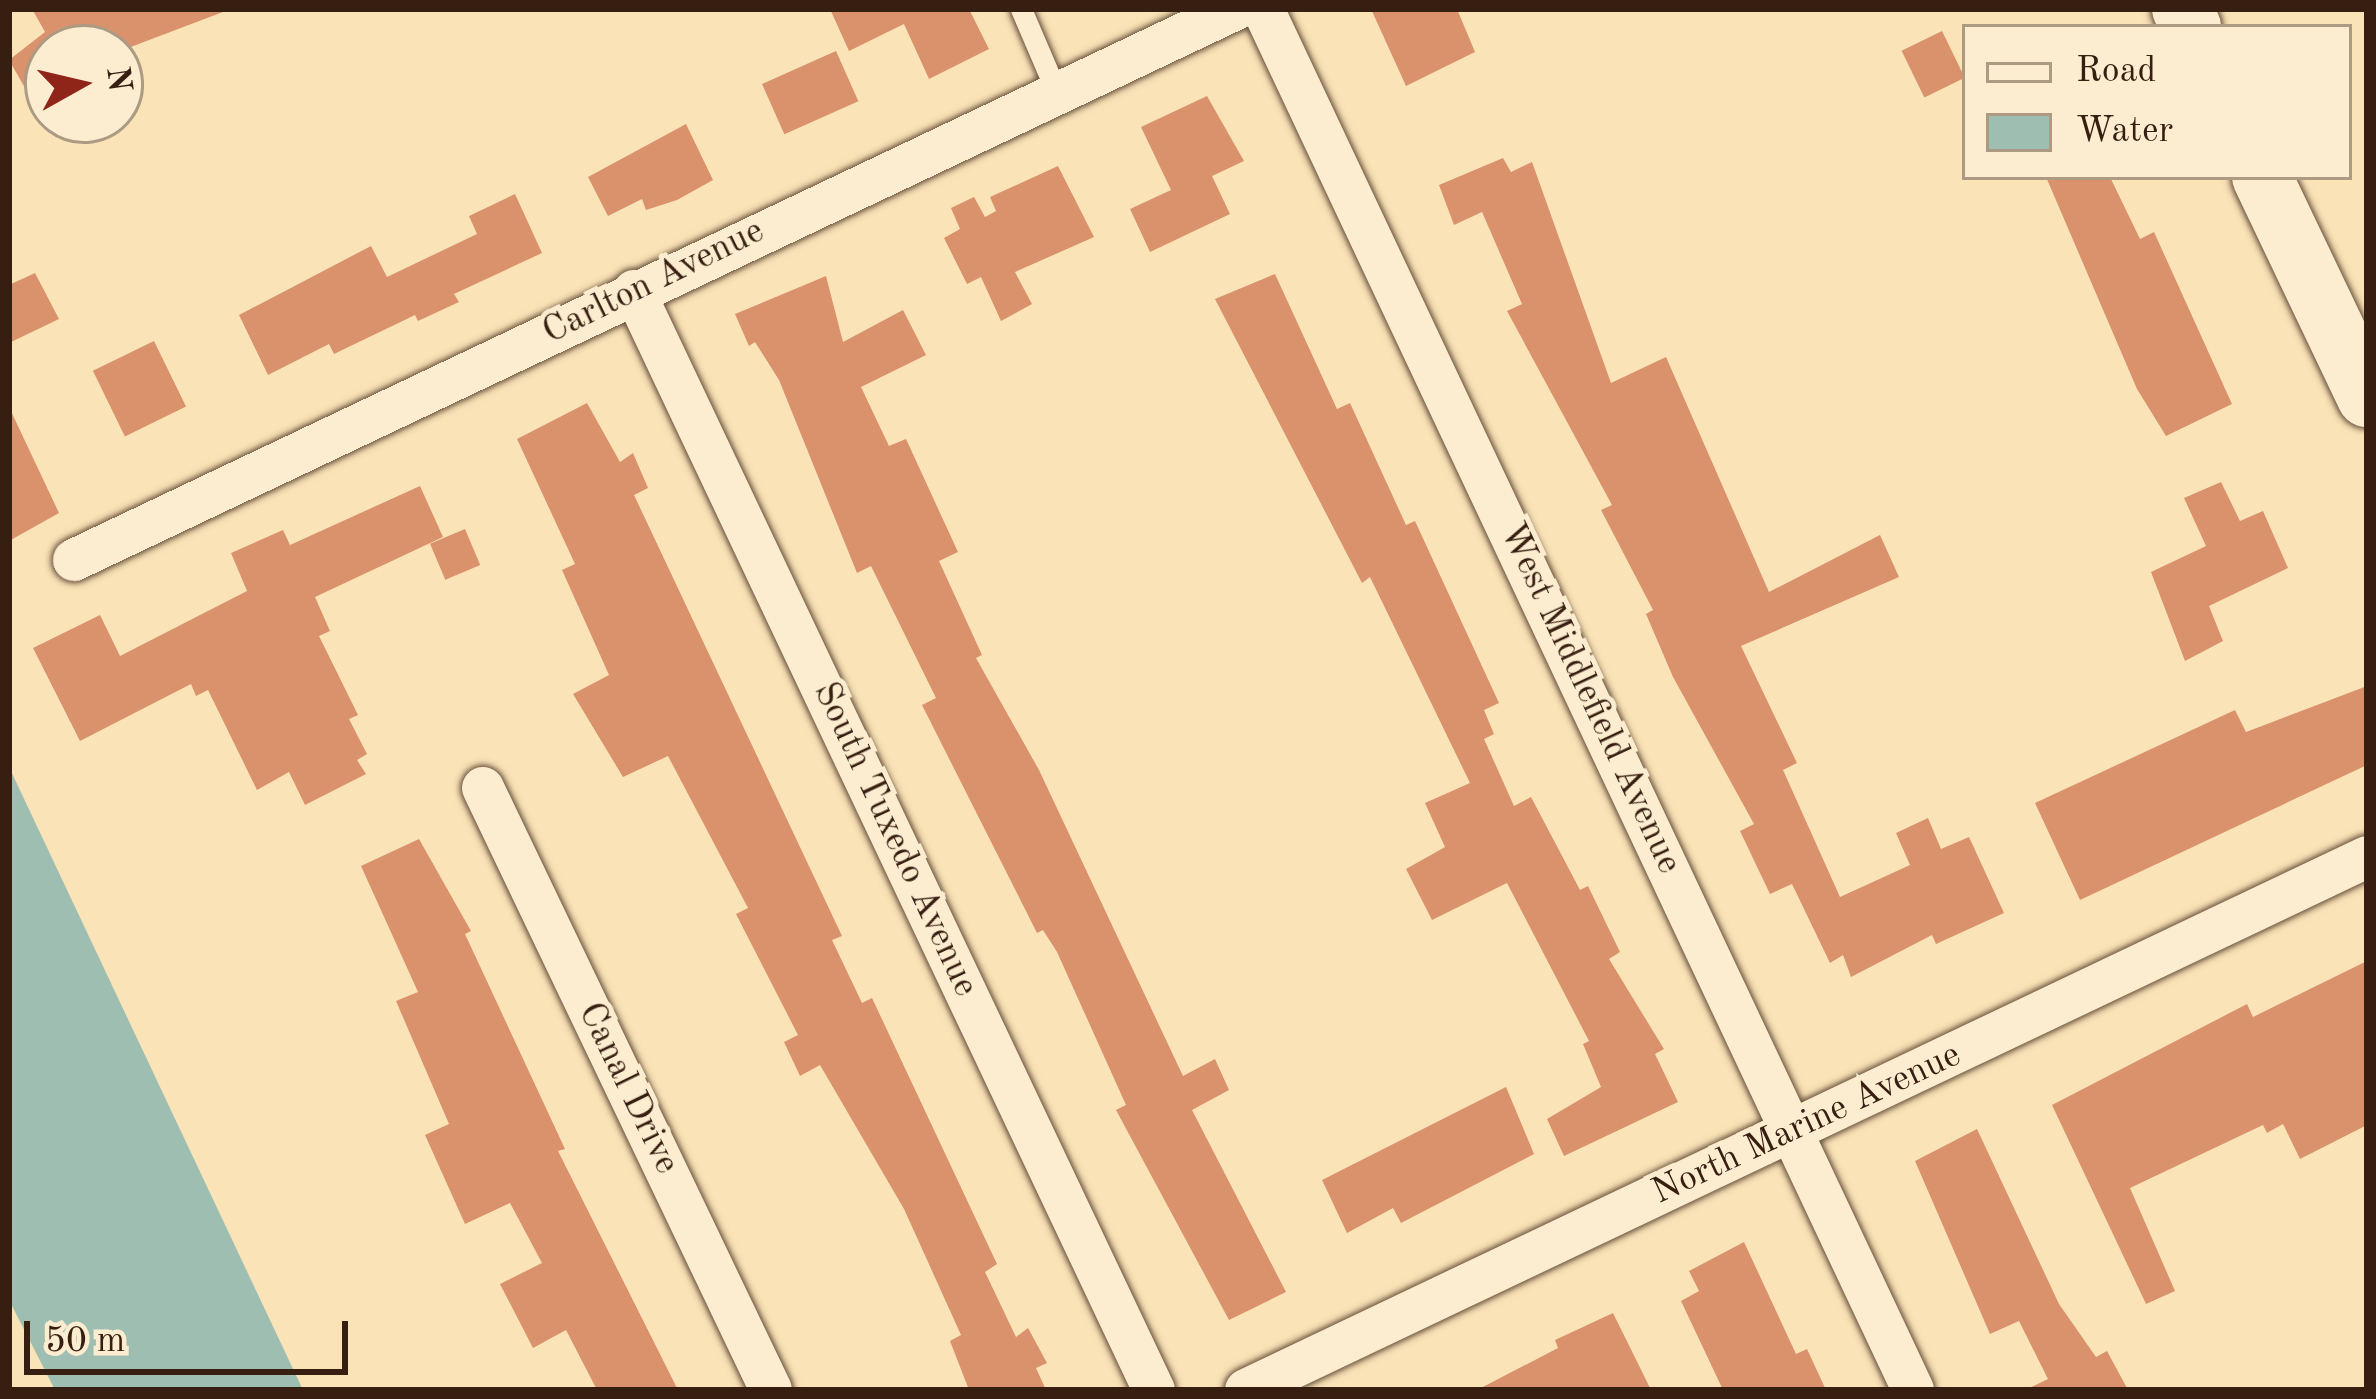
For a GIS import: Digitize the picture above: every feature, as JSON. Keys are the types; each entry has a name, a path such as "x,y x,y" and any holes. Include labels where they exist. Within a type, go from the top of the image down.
{"street":[{"name":"Carlton Avenue","path":"74,560 1236,9"},
{"name":"West Middlefield Avenue","path":"1263,9 1913,1390"},
{"path":"2263,180 2367,398"},
{"name":"South Tuxedo Avenue","path":"634,291 1154,1390"},
{"name":"Canal Drive","path":"483,788 771,1390"},
{"name":"North Marine Avenue","path":"1246,1390 2367,857"}],"lane":[{"path":"1021,9 1057,93"}],"water":[{"path":"9,767 303,1390 55,1390 9,1300"}],"building":[{"path":"32,9 223,12 144,42 144,24 40,24"},
{"path":"830,9 969,9 989,49 929,79 904,24 849,51"},
{"path":"1371,9 1457,9 1475,52 1406,86"},
{"path":"1942,31 1962,79 1924,97 1902,51"},
{"path":"24,48 24,86 9,60"},
{"path":"836,51 858,101 784,134 762,84"},
{"path":"1207,96 1244,161 1212,176 1230,214 1150,252 1130,209 1171,190 1141,127"},
{"path":"686,124 713,180 677,200 646,210 642,199 608,216 588,177"},
{"path":"1503,158 1511,172 1532,162 1611,383 1666,357 1769,592 1880,535 1899,577 1741,646 1797,763 1783,770 1840,897 1910,865 1896,833 1928,818 1941,849 1969,837 2004,913 1936,944 1932,935 1851,977 1843,955 1830,963 1792,884 1770,894 1740,831 1754,824 1673,677 1646,614 1653,610 1601,510 1612,505 1507,311 1522,304 1482,212 1454,225 1439,185"},
{"path":"1058,166 1094,237 1015,272 1032,304 1001,321 981,277 967,284 944,238 960,229 951,208 974,197 985,217 996,211 990,197"},
{"path":"2047,180 2111,180 2140,239 2154,232 2232,404 2166,436 2137,389"},
{"path":"515,194 542,253 454,294 459,302 418,321 415,315 334,354 329,344 268,375 239,315 371,246 387,277 477,234 469,216"},
{"path":"35,273 59,319 9,343 9,285"},
{"path":"1275,274 1337,409 1350,403 1406,525 1415,521 1499,703 1484,710 1494,734 1484,739 1514,806 1531,797 1580,890 1588,886 1620,952 1609,959 1664,1049 1655,1054 1678,1102 1564,1156 1547,1119 1601,1087 1583,1044 1589,1041 1507,883 1432,920 1406,869 1445,847 1425,803 1470,783 1370,577 1362,583 1215,299"},
{"path":"826,276 843,342 903,310 926,355 861,387 889,446 906,439 958,552 939,561 982,655 976,658 1039,770 1183,1076 1215,1059 1229,1090 1192,1110 1286,1292 1229,1320 1116,1110 1126,1105 1057,952 1043,930 1037,933 922,705 936,698 871,566 857,573 779,380 755,342 749,346 735,314"},
{"path":"154,341 186,407 125,436 93,371"},
{"path":"587,403 620,462 633,453 648,488 634,495 842,936 832,940 862,1003 872,998 997,1264 985,1272 1016,1337 1028,1328 1047,1363 1036,1368 1046,1390 969,1390 950,1341 961,1335 904,1209 820,1065 800,1076 784,1042 798,1035 736,914 748,908 668,756 623,777 573,694 609,675 562,570 575,564 517,439"},
{"path":"9,407 59,513 9,541"},
{"path":"2221,482 2240,521 2263,511 2288,568 2209,606 2223,641 2185,661 2151,572 2206,546 2184,498"},
{"path":"420,486 443,537 315,597 330,631 319,636 358,715 349,719 367,754 357,760 366,774 305,805 289,772 257,790 208,690 196,696 191,684 80,741 33,648 100,615 120,656 247,591 231,553 283,530 290,545"},
{"path":"465,529 480,565 445,580 430,544"},
{"path":"2367,686 2367,765 2080,900 2035,803 2235,710 2246,732"},
{"path":"419,839 471,931 465,934 565,1149 558,1151 678,1390 597,1390 566,1330 533,1348 500,1284 542,1263 510,1203 465,1224 425,1135 449,1124 396,1001 418,992 361,866"},
{"path":"2367,961 2367,1125 2300,1159 2283,1124 2267,1133 2263,1125 2130,1188 2175,1291 2146,1304 2052,1105 2247,1004 2253,1017"},
{"path":"1506,1087 1534,1154 1401,1223 1393,1208 1347,1233 1322,1180"},
{"path":"1977,1129 2059,1304 2096,1357 2107,1351 2128,1390 2025,1390 2048,1379 2019,1321 1990,1334 1915,1161"},
{"path":"1744,1242 1796,1354 1807,1349 1826,1390 1723,1390 1681,1301 1699,1291 1689,1271"},
{"path":"1613,1313 1651,1390 1477,1390 1558,1348 1555,1340"}]}
